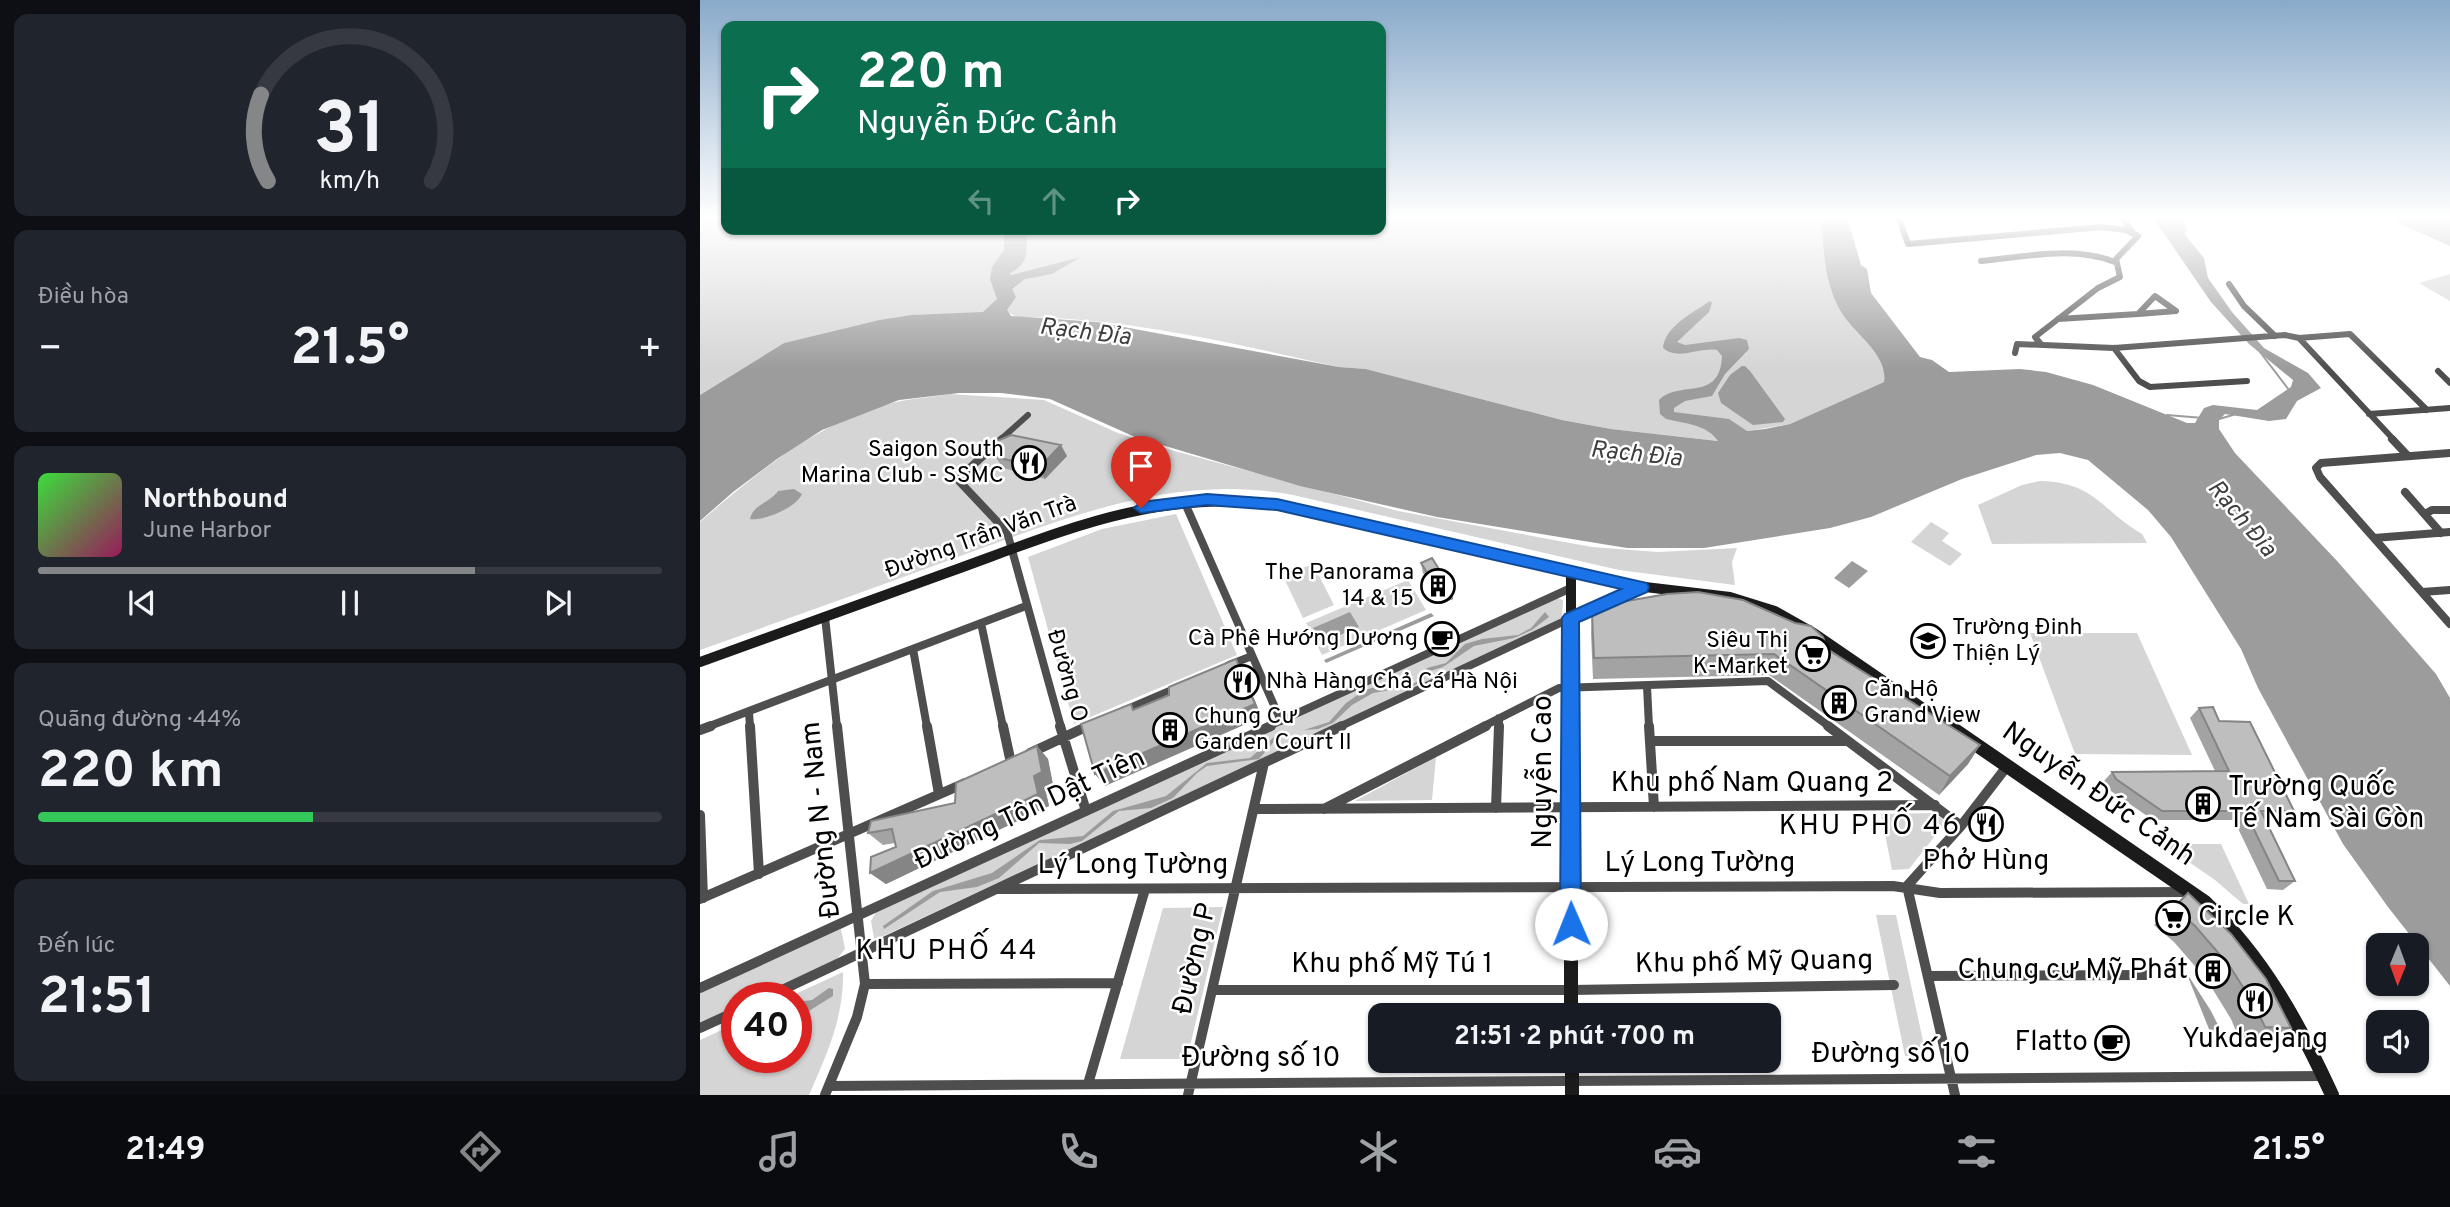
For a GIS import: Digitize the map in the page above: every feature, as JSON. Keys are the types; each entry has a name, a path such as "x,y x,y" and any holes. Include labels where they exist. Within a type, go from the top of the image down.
{"main road":[{"name":"Đường Trần Văn Trà","path":"700,662 1106,516 1184,501 1237,500 1277,504 1571,571"},
{"name":"Nguyễn Đức Cảnh","path":"1571,571 1641,587 1718,594 1787,617 2193,892 2231,926 2276,983 2332,1095"},
{"name":"Nguyễn Cao","path":"1571,571 1572,1003"},
{"name":"Nguyễn Đức Cảnh","path":"1571,618 1641,587"}],"street":[{"path":"2040,343 2035,337 2098,288 2120,276 2117,267"},
{"path":"2229,284 2244,306 2275,336"},
{"path":"2058,319 2138,314 2176,311 2155,296 2138,314"},
{"path":"2015,353 2017,344 2114,348 2275,336 2298,338 2350,334 2427,410"},
{"path":"2298,338 2408,456"},
{"path":"2114,348 2139,381 2150,387 2247,381"},
{"path":"2438,372 2450,383"},
{"path":"2369,414 2450,408"},
{"name":"Đường O","path":"1028,415 959,479 960,484 1007,532 1086,811"},
{"path":"2450,453 2321,463 2316,468 2320,477 2450,624"},
{"path":"2404,492 2446,533"},
{"path":"1184,501 1281,721"},
{"path":"2425,514 2432,510 2450,510"},
{"path":"2374,538 2446,533"},
{"name":"Đường Tôn Dật Tiên","path":"700,988 1571,588"},
{"path":"2422,592 2450,590"},
{"path":"700,730 1026,606"},
{"name":"Đường N - Nam","path":"825,617 864,984 857,1017 827,1090"},
{"path":"798,982 1571,618"},
{"path":"981,623 1011,763"},
{"path":"913,649 939,794"},
{"path":"1214,672 1252,656"},
{"name":"Khu phố Nam Quang 2","path":"1570,686 1768,681 1961,826"},
{"path":"1113,715 1189,682"},
{"path":"1647,685 1654,807"},
{"path":"1324,809 1559,688 1570,686"},
{"path":"749,712 759,874"},
{"path":"1496,808 1499,718"},
{"path":"999,768 1101,720"},
{"path":"1650,741 1845,741"},
{"name":"Đường P","path":"1189,1089 1264,763"},
{"path":"1955,1095 1907,886 1961,826 2008,765"},
{"path":"700,815 701,899 975,778"},
{"name":"Khu phố Nam Quang 2","path":"1254,809 1934,805"},
{"name":"Lý Long Tường","path":"997,889 1907,886 1940,893 2193,892"},
{"path":"1088,1084 1145,889"},
{"path":"1928,976 2146,975"},
{"path":"864,984 1118,983"},
{"name":"Khu phố Mỹ Quang","path":"1571,990 1894,985"},
{"name":"Khu phố Mỹ Tú 1","path":"1212,990 1571,990"},
{"path":"700,1028 721,1018"},
{"name":"Đường số 10","path":"827,1090 1088,1084 1189,1089 1572,1088 1951,1079 2324,1076"}],"shaded area":[{"path":"700,267 1826,267 1836,304 1877,354 1884,372 1884,382 1790,424 1747,431 1719,441 1611,429 1562,420 1366,369 1339,367 1180,333 1058,318 1017,317 1007,312 911,315 784,343 700,395"},
{"path":"2450,274 2450,301 2419,283"},
{"path":"949,394 1044,400 1118,433 1178,452 1398,511 1592,547 1658,552 1737,548 1732,562 1735,585 1619,570 1293,495 1247,490 1203,490 1115,504 1072,517 700,650 700,522 745,484 818,433 872,409 901,401"},
{"path":"2040,481 2074,486 2086,492 2142,534 2147,543 1992,544 1978,505 2022,485"},
{"path":"1176,514 1237,655 1074,724 1028,557 1102,529"},
{"path":"1931,522 1949,533 1942,541 1962,554 1950,566 1911,542"},
{"path":"1313,564 1334,605 1303,618 1283,576"},
{"path":"1408,580 1426,610 1322,655 1306,623"},
{"path":"1557,598 1563,600 1560,620 877,939 874,938 871,921 876,912"},
{"path":"2030,633 2137,633 2192,755 2075,754"},
{"path":"1436,757 1432,800 1355,801"},
{"path":"1934,813 1946,822 1909,869 1892,870 1881,814"},
{"path":"2163,844 2221,844 2249,904 2243,904 2215,880"},
{"path":"1223,907 1187,1059 1120,1059 1163,908"},
{"path":"1876,915 1896,915 1926,1055 1905,1056"},
{"path":"841,929 845,949 837,959 787,982 721,982 721,1013 700,1023 700,991"},
{"path":"843,972 843,989 837,1020 809,1095 700,1095 700,1040 721,1030 721,1073 812,1073 812,986"}],"water":[{"name":"Rạch Đỉa","path":"992,267 1019,267 1009,274 1011,275 1042,267 1064,267 1052,274 1025,279 1012,289 1016,297 1007,310 1011,316 1097,322 1339,367 1366,369 1562,420 1611,429 1718,441 1702,428 1666,419 1660,414 1659,400 1668,394 1698,388 1714,380 1720,371 1722,356 1717,350 1682,354 1669,352 1663,348 1669,333 1688,315 1710,301 1712,303 1709,312 1677,342 1685,345 1739,338 1747,340 1749,349 1725,374 1712,396 1685,401 1674,408 1674,412 1729,419 1747,431 1790,424 1884,382 1884,372 1876,354 1843,315 1832,291 1826,267 1867,269 1871,293 1920,357 1932,360 1949,372 2020,369 2046,372 2093,385 2187,423 2195,423 2204,408 2213,405 2257,410 2291,387 2293,380 2249,344 2211,302 2187,267 2206,267 2208,278 2232,312 2264,348 2308,373 2321,388 2297,401 2286,419 2269,421 2225,414 2219,420 2219,429 2235,453 2338,562 2436,674 2450,698 2450,986 2429,959 2429,933 2408,933 2343,844 2258,688 2241,649 2171,537 2148,510 2088,460 2060,453 2036,455 1962,479 1871,517 1830,528 1704,548 1627,548 1437,517 1300,486 1135,437 1050,399 1001,393 959,393 899,400 822,430 777,459 700,521 700,395 784,343 911,315 983,312 997,299 990,279"},
{"path":"1742,366 1750,371 1785,419 1783,422 1753,425 1721,403 1718,393 1730,375"},
{"path":"794,489 802,494 787,509 771,516 750,519 758,507 778,491"},
{"path":"1852,561 1868,571 1849,588 1834,578"},
{"path":"1350,612 1359,627 1321,643 1313,628"},
{"path":"1545,612 1549,617 1532,630 1514,638 1474,646 1443,667 1430,671 1414,686 1373,693 1352,705 1333,723 1318,729 1304,730 1329,722 1346,703 1365,690 1382,685 1411,685 1418,681 1427,668 1446,663 1465,644 1518,635 1531,628"},
{"path":"1431,613 1434,616 1326,663 1324,660"},
{"path":"1274,737 1277,738 1259,759 1207,766 1173,798 1151,808 1119,811 1082,841 1070,844 1039,843 999,878 977,887 940,892 884,929 883,926 933,891 992,873 1040,840 1083,836 1113,811 1166,796 1207,763 1250,758"},
{"path":"2186,972 2211,1011 2225,1039 2213,1039"},
{"path":"829,988 833,989 833,996 812,1009 812,1000"}],"building":[{"path":"1011,435 1061,445 1039,468 997,457 991,450 997,441"},
{"path":"1432,558 1451,588 1440,593 1421,563"},
{"path":"1698,592 1743,600 1795,623 1811,626 1823,637 1827,649 1980,745 1950,776 1774,654 1594,658 1592,613 1610,604 1667,594"},
{"name":"Chung Cư Garden Court II","path":"1236,659 1255,704 1095,774 1081,724 1131,704 1133,710 1169,695 1169,687"},
{"path":"2213,707 2219,721 2250,722 2294,811 2261,811 2295,881 2279,881 2245,811 2162,811 2116,779 2112,772 2229,771 2199,708"},
{"path":"1037,746 1042,772 1034,776 1038,794 870,873 871,857 896,847 892,829 868,833 871,821 955,803 956,783"},
{"path":"2188,893 2231,934 2266,979 2291,1028 2265,1027 2229,965 2195,926 2174,908"}],"waterway":[{"path":"2260,352 2289,390"},
{"path":"2216,420 2236,414"},
{"path":"2167,415 2203,418"}],"place":[{"name":"Saigon South Marina Club - SSMC","path":"1029,463"},
{"name":"The Panorama 14 & 15","path":"1438,586"},
{"name":"Cà Phê Hướng Dương","path":"1442,639"},
{"name":"Trường Đinh Thiện Lý","path":"1928,641"},
{"name":"Siêu Thị K-Market","path":"1813,654"},
{"name":"Nhà Hàng Chả Cá Hà Nội","path":"1242,682"},
{"name":"Căn Hộ Grand View","path":"1839,703"},
{"name":"Chung Cư Garden Court II","path":"1170,730"},
{"name":"Trường Quốc Tế Nam Sài Gòn","path":"2203,804"},
{"name":"Phở Hùng","path":"1986,824"},
{"name":"Circle K","path":"2173,918"},
{"name":"Chung cư Mỹ Phát","path":"2213,971"},
{"name":"Yukdaejang","path":"2255,1001"},
{"name":"Flatto","path":"2112,1043"}],"district":[{"name":"KHU PHỐ 46","path":"1870,827"},
{"name":"KHU PHỐ 44","path":"947,952"}],"route":[{"path":"1141,508 1207,500 1277,504 1641,587 1571,618 1571,924"}]}
